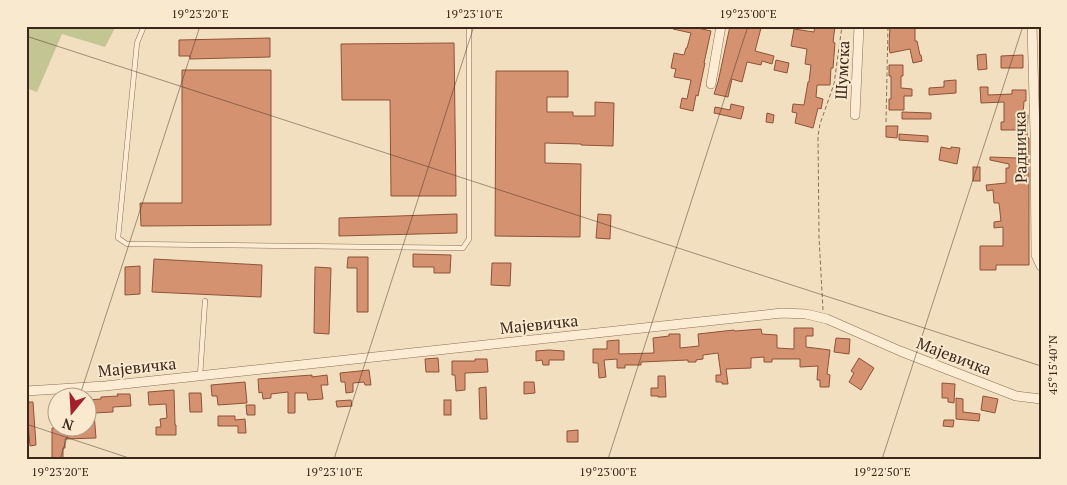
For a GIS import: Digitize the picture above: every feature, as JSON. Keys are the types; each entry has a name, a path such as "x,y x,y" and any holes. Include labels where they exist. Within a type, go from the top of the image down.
{"street":[{"path":"711,84 721,26"},
{"name":"Шумска","path":"855,115 859,26"},
{"name":"Радничка","path":"1032,26 1036,255 1041,266"},
{"name":"Мајевичка","path":"26,391 105,386 782,313 806,314 824,318 900,351 1016,396 1041,399"}],"lane":[{"path":"144,26 137,43 118,238 127,244 463,248 469,239 469,26"},
{"path":"200,376 205,301"}],"path":[{"path":"824,318 819,237 818,136 820,124 834,84 842,26"},
{"path":"886,122 888,26"}],"green space":[{"path":"26,26 116,26 105,47 62,34 37,92 26,88"}],"building":[{"path":"673,26 689,26 711,31 698,96 696,95 693,111 680,108 682,98 687,99 691,80 674,77 676,69 671,68 674,53 684,55 691,33 673,29"},
{"path":"730,26 760,26 755,51 774,56 772,64 762,61 761,65 747,62 742,82 732,79 728,97 714,94"},
{"path":"815,26 835,26 833,42 835,43 830,85 817,85 816,97 823,99 821,109 818,108 813,128 795,123 797,113 792,112 793,104 804,105 811,65 805,64 807,49 791,46 794,29 814,32"},
{"path":"890,26 915,26 915,41 917,41 922,61 913,63 910,49 890,53"},
{"path":"270,38 270,57 190,59 190,56 179,56 179,40"},
{"path":"454,43 456,196 391,196 390,100 342,100 341,44"},
{"path":"986,54 987,69 978,70 977,55"},
{"path":"1023,55 1023,68 1001,68 1001,56"},
{"path":"776,60 789,63 787,73 774,70"},
{"path":"889,65 903,65 901,88 912,89 912,96 904,96 904,110 889,110 891,76 889,76"},
{"path":"182,70 271,70 271,225 141,226 140,203 182,203"},
{"path":"496,71 568,71 568,97 547,97 547,112 573,112 573,116 595,116 595,102 614,103 613,146 545,143 545,163 581,164 580,237 495,236"},
{"path":"956,80 956,93 929,95 929,88 944,87 944,81"},
{"path":"980,87 988,87 988,95 1012,94 1012,90 1026,90 1023,115 1028,115 1027,137 1029,138 1029,265 996,265 996,270 980,270 980,246 1003,246 1003,227 994,228 994,222 1001,221 999,203 994,203 993,190 987,191 986,185 1006,183 1006,168 1009,168 1009,164 990,160 990,157 1017,158 1017,130 1001,130 1001,122 1004,122 1004,102 981,103"},
{"path":"731,104 744,107 741,119 714,113 715,107 730,110"},
{"path":"902,112 931,113 931,119 902,119"},
{"path":"767,113 774,115 773,123 766,122"},
{"path":"886,126 898,126 897,138 886,137"},
{"path":"899,134 928,136 928,142 899,140"},
{"path":"941,147 960,148 957,164 939,160"},
{"path":"973,167 980,167 980,181 973,181"},
{"path":"457,214 457,233 339,236 339,218"},
{"path":"598,214 611,215 610,239 596,238"},
{"path":"413,254 451,255 450,273 434,273 434,267 413,267"},
{"path":"348,257 368,257 368,312 357,312 357,268 347,268"},
{"path":"154,259 262,265 261,297 152,292"},
{"path":"492,263 511,263 510,286 491,285"},
{"path":"140,266 140,294 125,295 125,267"},
{"path":"315,267 331,268 329,334 314,333"},
{"path":"794,328 813,328 813,336 806,336 806,347 830,350 827,374 830,375 829,387 820,387 820,380 817,380 818,366 800,367 800,359 772,359 772,362 764,362 764,357 751,358 751,368 726,369 728,384 716,382 716,375 721,375 718,353 703,355 703,359 696,360 696,362 688,362 688,360 641,362 641,365 625,365 625,368 617,368 617,359 604,360 606,377 599,378 598,363 593,363 593,349 607,349 607,341 619,340 619,354 654,353 653,338 669,336 669,334 680,334 680,348 699,346 698,334 761,329 762,334 777,335 777,348 794,349"},
{"path":"836,338 850,339 849,354 834,352"},
{"path":"536,351 564,351 564,360 549,360 549,365 543,365 542,360 536,361"},
{"path":"438,358 439,372 426,372 425,359"},
{"path":"859,358 874,368 861,390 849,382 854,373 851,371"},
{"path":"475,359 487,359 488,372 465,373 465,390 456,391 455,375 452,375 452,361 475,361"},
{"path":"369,370 371,385 365,385 364,382 353,383 353,392 346,393 345,382 341,382 340,373"},
{"path":"312,375 312,377 327,375 328,385 321,385 323,399 308,400 307,393 295,393 295,413 288,413 288,392 271,394 271,398 263,399 262,392 259,393 258,379"},
{"path":"658,376 665,376 666,397 651,396 651,388 658,388"},
{"path":"245,382 247,403 218,405 217,396 212,396 211,385"},
{"path":"524,382 534,382 535,393 524,394"},
{"path":"942,383 955,384 954,403 948,402 948,398 942,398"},
{"path":"486,387 487,419 480,419 479,388"},
{"path":"174,390 176,435 156,435 156,427 161,427 160,419 167,418 166,404 149,405 148,392"},
{"path":"189,393 201,393 202,412 190,412"},
{"path":"117,394 130,394 131,406 113,407 113,412 98,413 98,399 101,399 101,397 118,396"},
{"path":"983,396 998,399 995,413 981,410"},
{"path":"956,398 963,399 963,412 980,414 979,421 956,419"},
{"path":"351,400 352,406 337,407 336,401"},
{"path":"444,400 451,400 451,415 444,415"},
{"path":"26,402 33,402 36,445 30,446"},
{"path":"246,405 255,405 255,415 247,415"},
{"path":"218,416 235,416 235,420 245,419 246,433 238,433 238,426 218,426"},
{"path":"944,420 954,420 953,427 943,426"},
{"path":"578,430 578,442 567,442 567,431"},
{"path":"52,438 96,438 65,439 63,459 52,459"}]}
